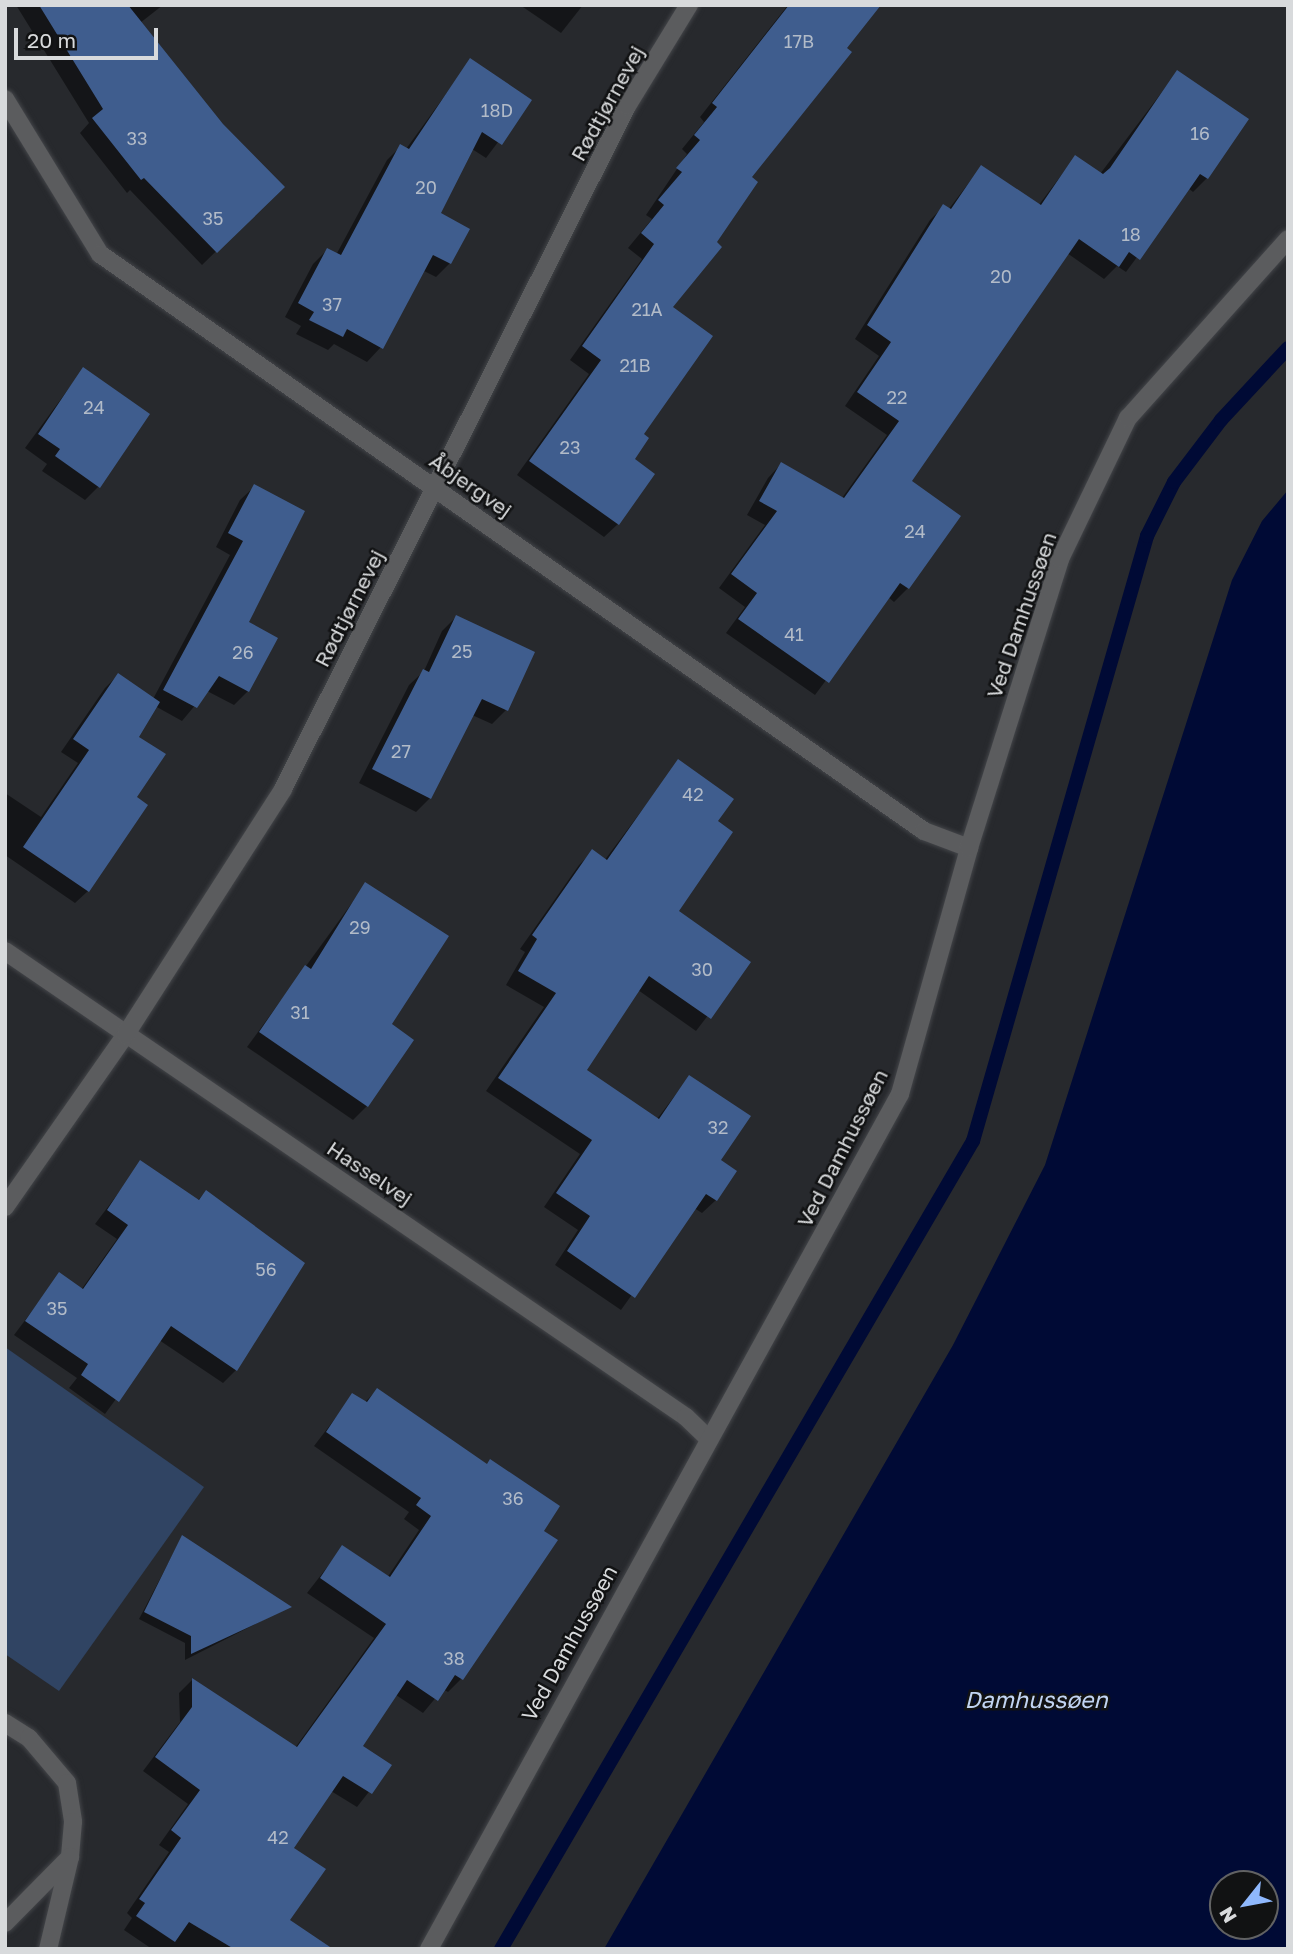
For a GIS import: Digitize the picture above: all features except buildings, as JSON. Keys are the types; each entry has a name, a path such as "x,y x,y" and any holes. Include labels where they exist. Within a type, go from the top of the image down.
{"street":[{"name":"Rødtjørnevej","path":"5,1207 126,1034 283,789 627,106 690,5"},
{"name":"Åbjergvej","path":"5,99 100,254 924,831 969,848"},
{"name":"Ved Damhussøen","path":"429,1949 707,1437 806,1269 900,1094 969,848 1059,559 1129,418 1288,239"},
{"name":"Hasselvej","path":"5,951 663,1402 707,1437"},
{"path":"5,1723 29,1738 67,1783 73,1822 70,1857 48,1949"},
{"path":"5,1923 70,1857"}],"shaded area":[{"path":"5,1347 204,1487 59,1691 5,1654"}],"water":[{"name":"Damhussøen","path":"1288,490 1288,1949 604,1949 953,1345 1045,1165 1232,580 1262,521"}],"waterway":[{"path":"501,1949 973,1141 1147,536 1174,482 1221,420 1288,348"}]}
